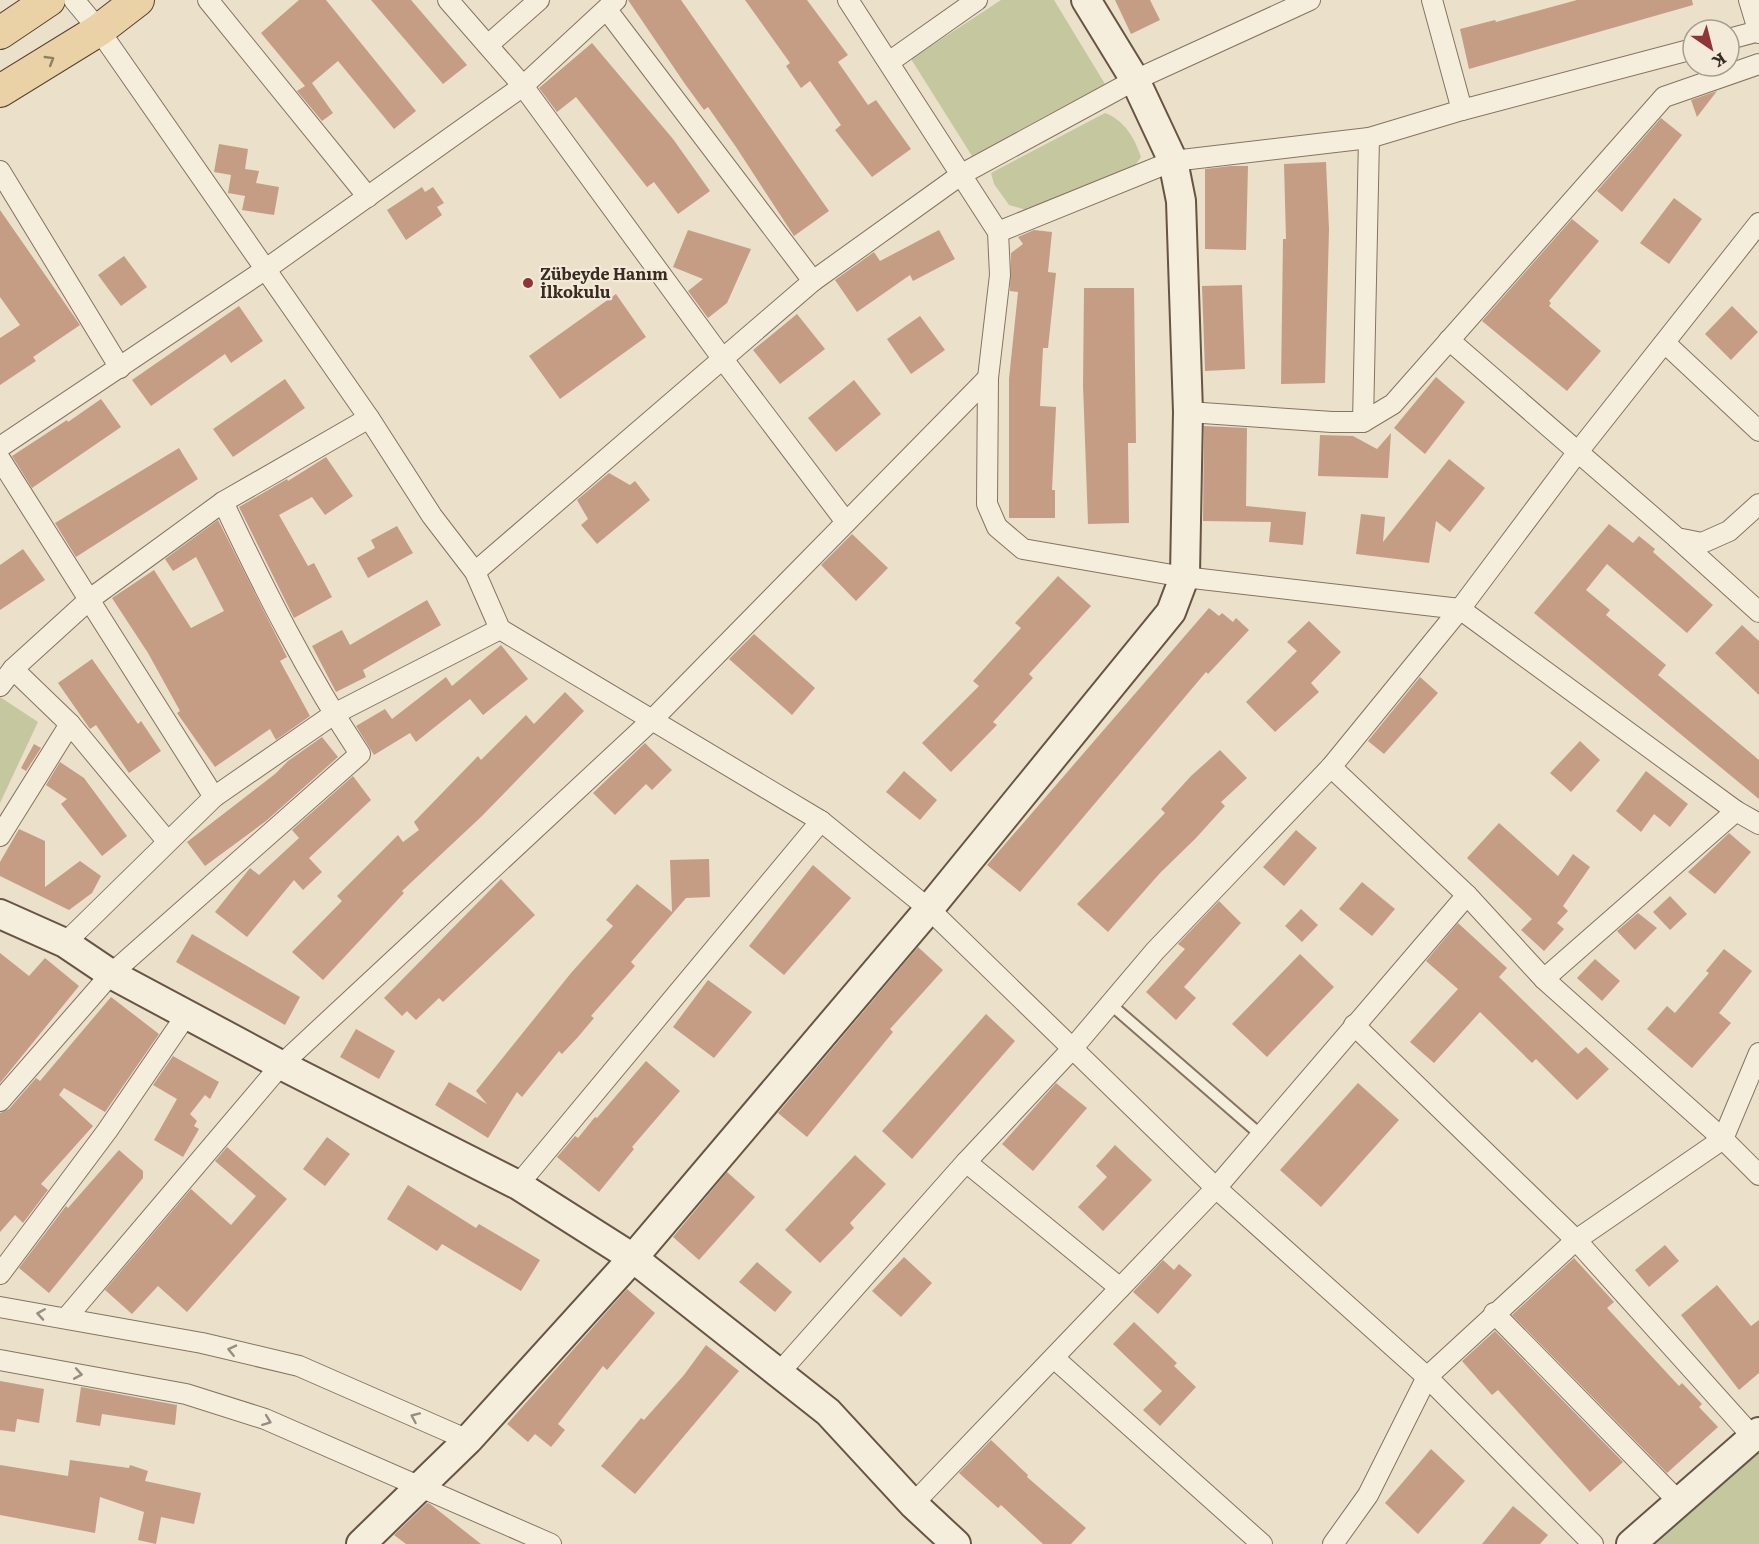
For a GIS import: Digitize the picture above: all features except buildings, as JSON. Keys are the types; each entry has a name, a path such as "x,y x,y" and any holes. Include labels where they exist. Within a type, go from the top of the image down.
{"main road":[{"path":"0,33 49,0"},
{"path":"0,91 99,30 138,0"}],"street":[{"path":"74,0 99,30 369,418 432,516 475,572 500,629 821,821 929,909 1216,1188 1427,1377 1593,1544"},
{"path":"208,0 368,197"},
{"path":"448,0 523,86 722,358 846,522"},
{"path":"488,45 539,0"},
{"path":"848,0 998,232 1000,275 988,378 987,504 997,527 1023,549 1184,577 1460,609 1736,811 1759,824"},
{"path":"889,62 977,0"},
{"path":"361,1544 468,1440 633,1258 929,909 1171,612 1184,577 1188,412 1181,201 1173,160 1135,80 1086,0"},
{"path":"475,572 813,281 962,174 1135,80 1310,0"},
{"path":"1432,0 1462,110"},
{"path":"1741,36 1759,32 1750,0 1759,2"},
{"path":"0,447 266,269 523,86 612,5 813,281"},
{"path":"998,232 1173,160 1369,138 1462,110 1681,52"},
{"path":"1188,412 1364,422 1393,404 1664,97 1759,64"},
{"path":"1364,422 1369,138"},
{"path":"0,171 120,368"},
{"path":"779,1373 966,1162 1072,1048 1109,1003 1331,767 1460,609 1577,453 1759,223"},
{"path":"1449,340 1759,612"},
{"path":"1665,343 1759,431"},
{"path":"67,1317 281,1065 652,720 988,378"},
{"path":"0,686 13,669 90,599 223,502 369,418"},
{"path":"0,459 214,796"},
{"path":"0,1101 111,974 360,754 334,714 269,599 223,502"},
{"path":"1677,538 1702,543 1729,531 1759,504"},
{"path":"65,943 214,796 334,714 500,629"},
{"path":"13,669 70,724 167,841"},
{"path":"0,836 70,724"},
{"path":"1331,767 1467,895 1544,979 1723,1139 1759,1175"},
{"path":"1544,979 1736,811"},
{"path":"518,1185 821,821"},
{"path":"913,1504 1216,1188 1467,895"},
{"path":"0,914 65,943 111,974 281,1065 518,1185 633,1258 828,1412 913,1504 956,1544"},
{"path":"0,1274 107,1131 187,1014"},
{"path":"1354,1025 1576,1240 1756,1434 1632,1544"},
{"path":"1333,1544 1368,1495 1427,1377 1576,1240 1723,1139 1759,1053"},
{"path":"966,1162 1120,1288"},
{"path":"0,1307 67,1317 202,1343 299,1366 468,1440"},
{"path":"1494,1313 1679,1502"},
{"path":"1054,1358 1262,1544"},
{"path":"0,1360 186,1394 265,1419 551,1544"}],"lane":[{"path":"1109,1003 1262,1136"}],"green space":[{"path":"1001,0 1054,0 1105,84 972,156 911,59"},
{"path":"1105,113 1118,120 1128,130 1135,143 1141,157 1131,171 1037,213 1009,205 994,184 991,173"},
{"path":"0,697 38,722 0,803"},
{"path":"1759,1443 1759,1544 1642,1544"}],"place":[{"name":"Zübeyde Hanım İlkokulu","path":"528,283"}]}
